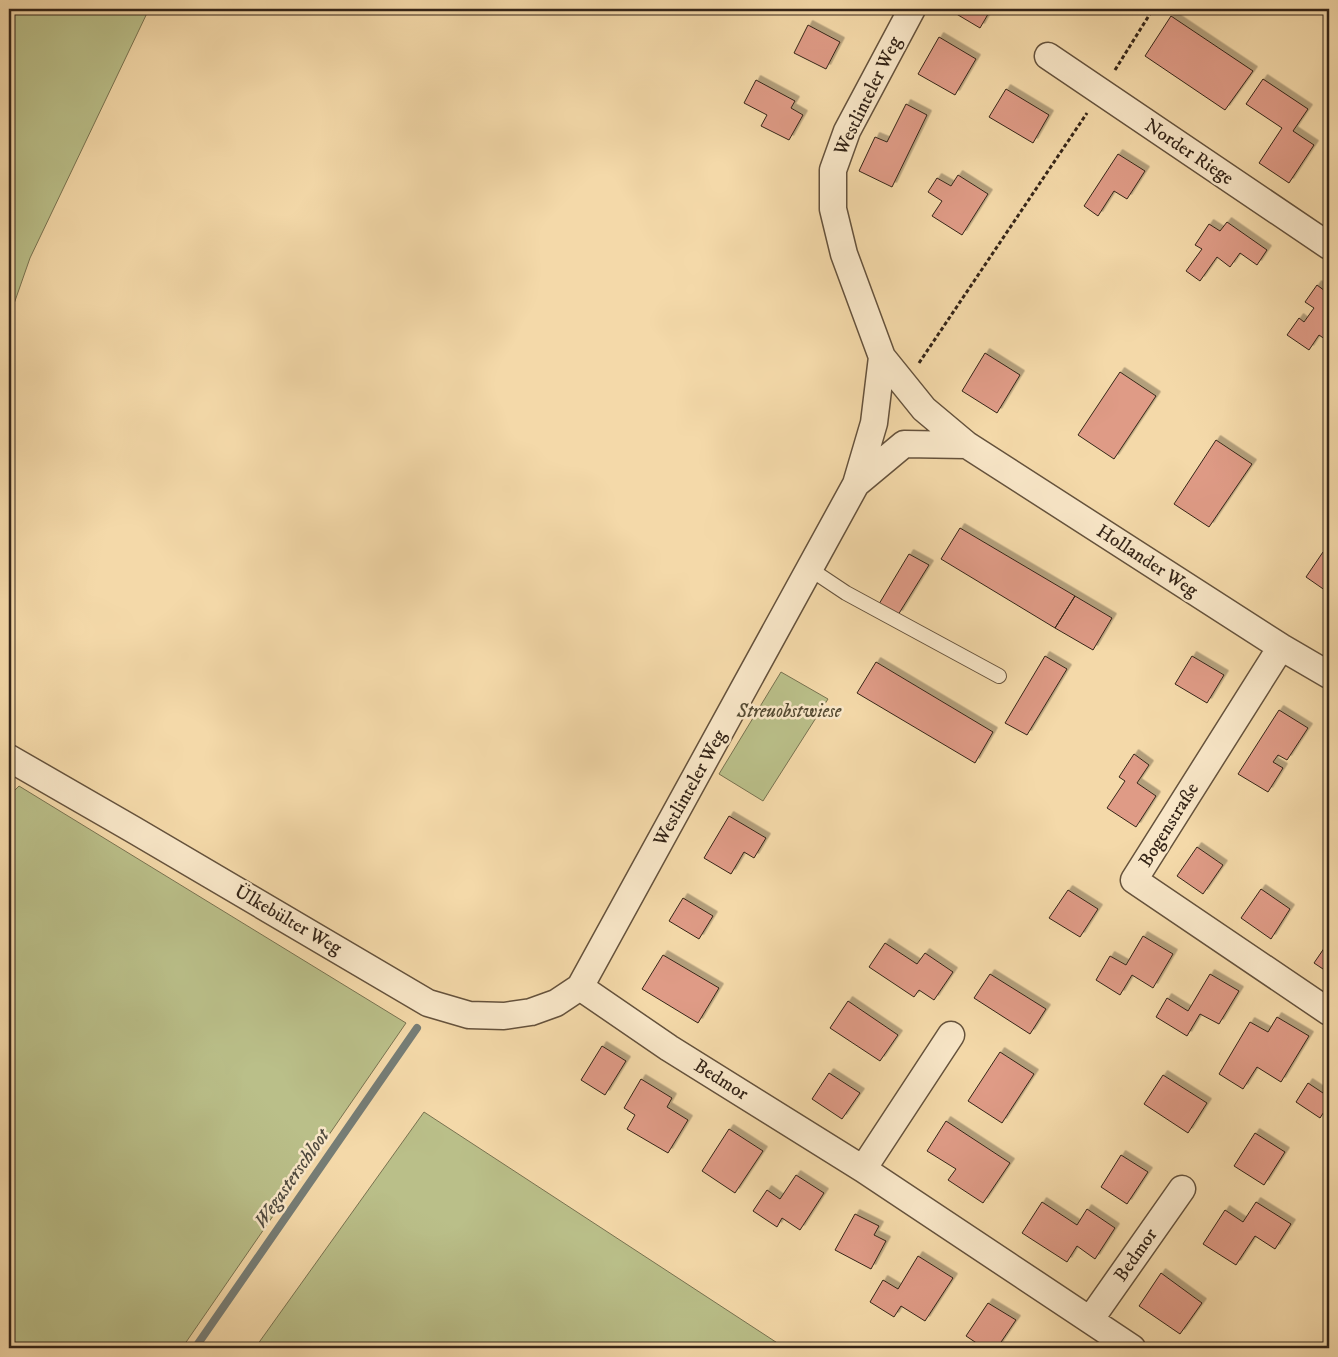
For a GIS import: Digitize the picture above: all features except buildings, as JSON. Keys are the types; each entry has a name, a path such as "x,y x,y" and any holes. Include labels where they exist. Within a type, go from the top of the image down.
{"street":[{"name":"Westlinteler Weg","path":"912,9 847,130 833,170 833,209 844,254 882,357 924,408 967,445"},
{"name":"Norder Riege","path":"1048,56 1329,246"},
{"name":"Westlinteler Weg","path":"580,987 856,484 874,423 882,357"},
{"name":"Westlinteler Weg","path":"856,484 904,444 967,445"},
{"name":"Hollander Weg","path":"967,445 1281,647 1329,675"},
{"name":"Bogenstraße","path":"1281,647 1134,880 1329,1012"},
{"name":"Ülkebülter Weg","path":"9,758 428,1003 469,1015 504,1016 531,1012 556,1003 580,987"},
{"name":"Bedmor","path":"580,987 669,1048 863,1170 1090,1320 1127,1347"},
{"path":"863,1170 951,1035"},
{"name":"Bedmor","path":"1090,1320 1182,1189"}],"lane":[{"path":"810,569 846,593 999,676"}],"path":[{"path":"904,385 1101,92 1153,9"}],"green space":[{"path":"9,9 149,9 30,258 9,318"},
{"name":"Streuobstwiese","path":"781,672 828,699 763,801 719,774"},
{"path":"19,786 406,1023 182,1348 9,1348 9,796"},
{"path":"424,1112 785,1348 255,1348"}],"waterway":[{"name":"Wegasterschloot","path":"195,1348 417,1028"}]}
